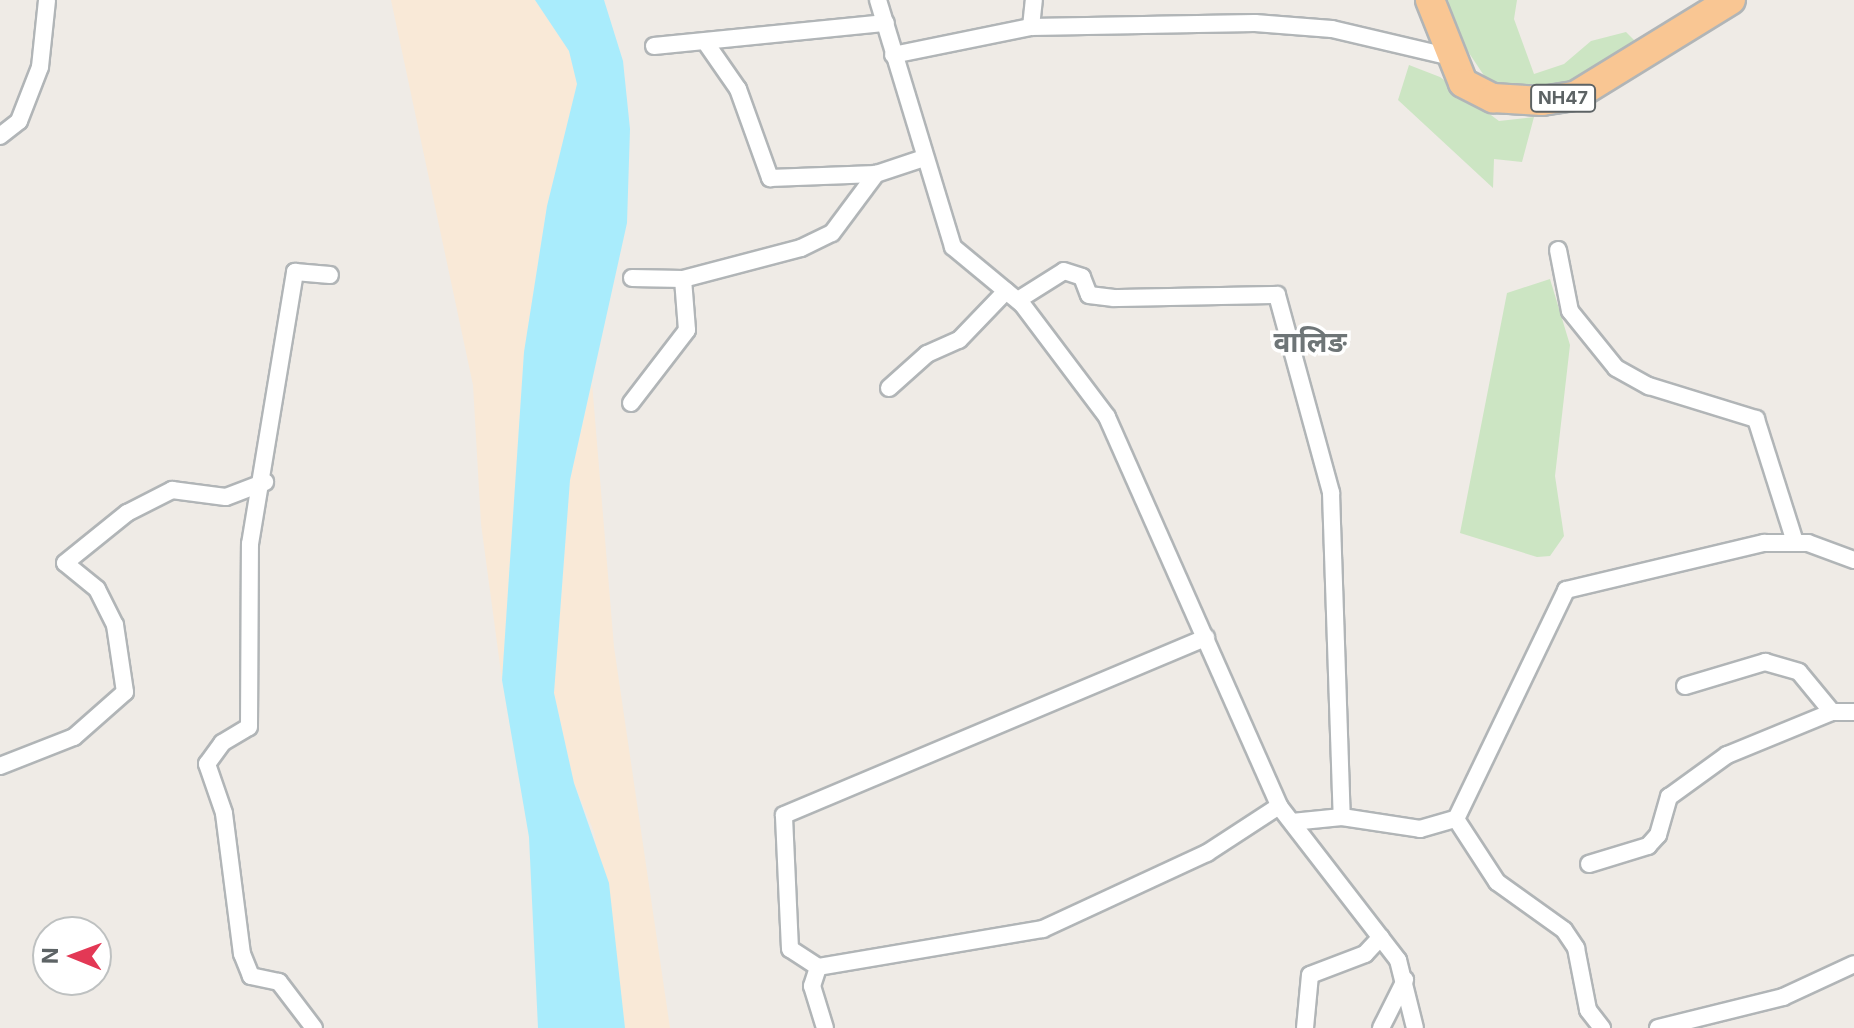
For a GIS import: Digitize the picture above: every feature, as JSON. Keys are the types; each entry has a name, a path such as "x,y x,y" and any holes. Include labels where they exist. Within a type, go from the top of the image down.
{"highway":[{"name":"NH47","path":"1430,0 1447,56 1463,83 1493,98 1575,96 1731,0"}],"street":[{"path":"0,136 19,121 40,67 47,0"},
{"path":"878,0 953,247 1012,296 1107,417 1279,806 1381,937 1405,980 1415,1028"},
{"path":"1031,27 1034,0"},
{"path":"654,46 886,23"},
{"path":"893,55 1031,27 1255,23 1332,29 1447,56"},
{"path":"706,43 738,89 770,178 876,174 924,158"},
{"path":"632,278 683,279 832,233 876,174"},
{"path":"1558,250 1570,311 1616,368 1649,386 1756,419 1795,542"},
{"path":"889,388 927,354 959,340 1012,296 1064,271 1082,277 1089,295 1114,298 1277,295 1331,493 1342,817"},
{"path":"314,1028 279,982 251,976 242,954 224,813 207,764 222,743 249,727 250,544 265,482 295,272 330,275"},
{"path":"631,403 687,330 683,279"},
{"path":"0,766 74,737 125,692 115,625 97,589 65,563 127,513 172,490 226,497 265,482"},
{"path":"1292,822 1342,817 1420,829 1456,819 1566,590 1764,543 1795,542 1854,560"},
{"path":"1206,638 784,815 790,949 818,967 1043,929 1207,853 1279,806"},
{"path":"1685,686 1765,662 1799,672 1832,712"},
{"path":"1589,864 1648,846 1658,835 1669,797 1727,755 1832,712 1854,712"},
{"path":"1456,819 1497,882 1564,930 1576,948 1588,1010 1602,1028"},
{"path":"1305,1028 1310,975 1365,954 1381,937"},
{"path":"1658,1028 1783,997 1854,964"},
{"path":"818,967 812,986 825,1028"},
{"path":"1381,1028 1405,980"}],"green space":[{"path":"1448,0 1517,0 1514,19 1534,74 1564,64 1591,41 1626,32 1642,48 1548,96 1489,83 1455,32"},
{"path":"1409,65 1440,77 1499,121 1534,117 1522,162 1494,159 1493,188 1398,100"},
{"path":"1550,279 1570,345 1555,476 1564,536 1550,556 1537,557 1460,533 1507,293"}],"sand":[{"path":"391,0 535,0 569,51 577,84 547,206 524,352 502,680 481,524 473,385"},
{"path":"592,383 614,647 670,1028 625,1028 594,832 574,783 554,693 570,480"}],"water":[{"path":"535,0 604,0 623,61 630,129 627,223 570,480 554,693 574,783 609,883 625,1028 538,1028 529,837 502,680 524,352 547,206 577,84 569,51"}],"district":[{"name":"वालिङ","path":"1310,342"}]}
